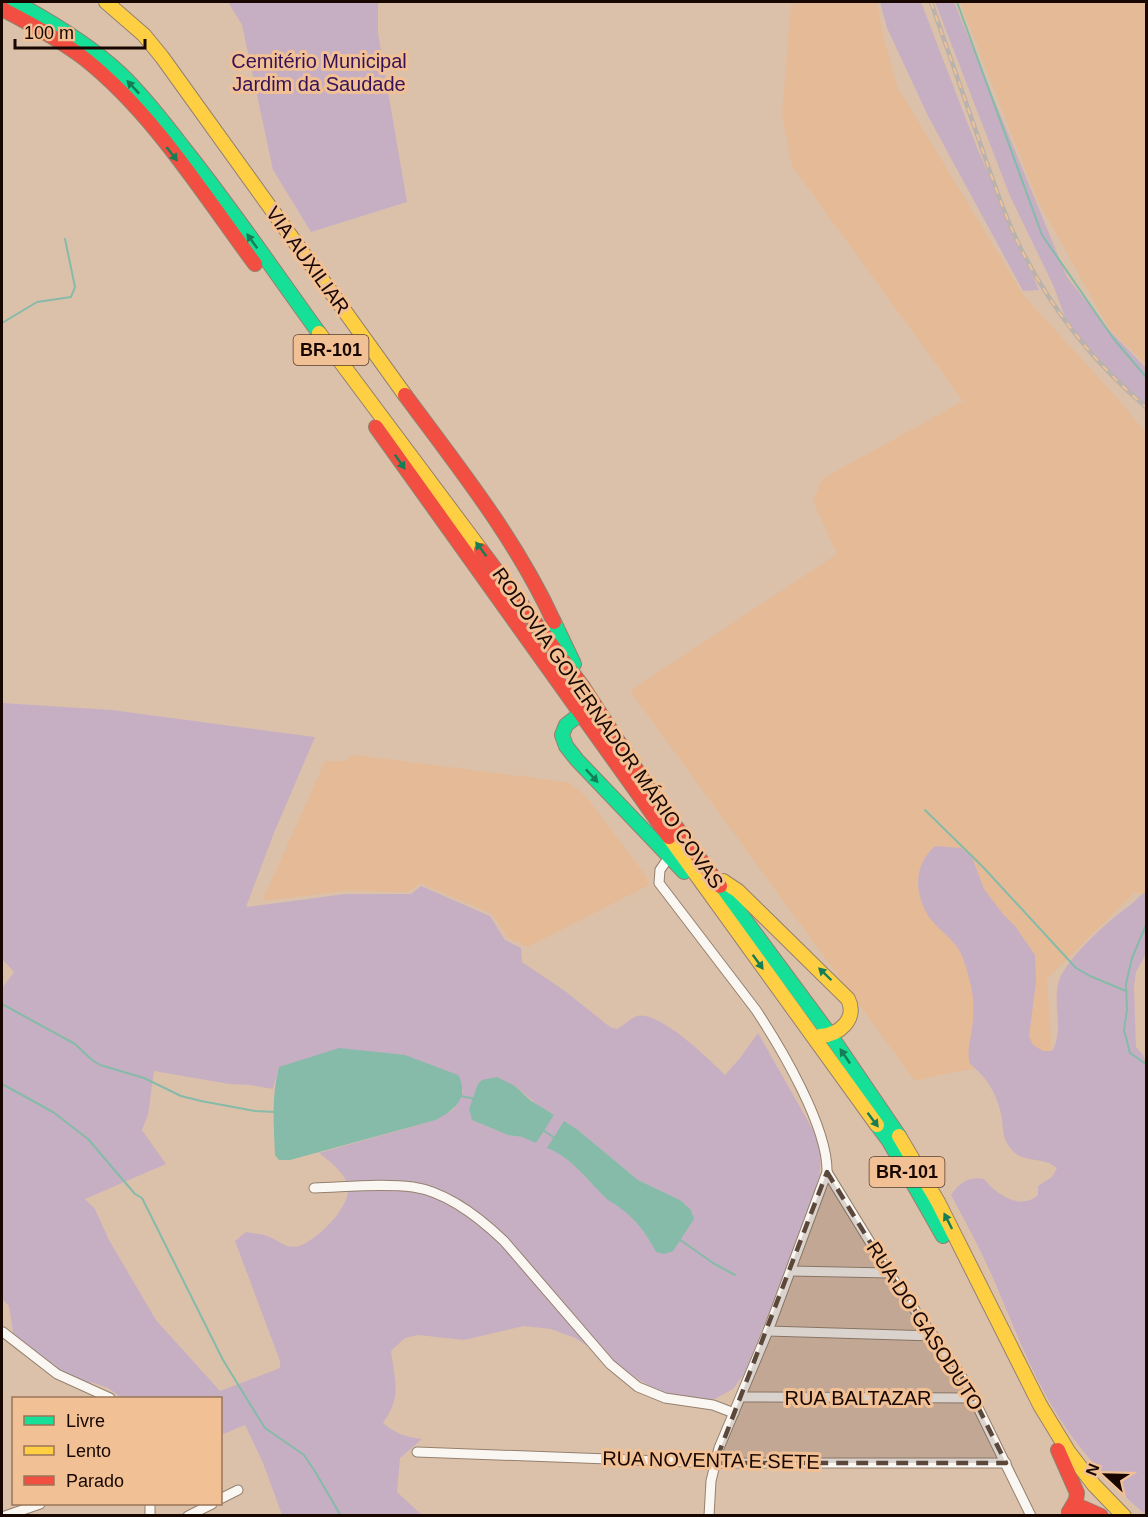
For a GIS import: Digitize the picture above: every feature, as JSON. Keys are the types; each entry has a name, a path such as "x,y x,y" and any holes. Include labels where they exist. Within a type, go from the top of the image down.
{"main road":[{"name":"RODOVIA GOVERNADOR MÁRIO COVAS","path":"15,2 84,44 121,74 150,105 203,172 334,354 583,687 705,878 808,1032 889,1141 929,1210 1035,1412 1058,1450 1110,1515"},
{"name":"VIA AUXILIAR","path":"106,2 144,35 162,57 514,548 544,597 583,687"},
{"name":"RODOVIA GOVERNADOR MÁRIO COVAS","path":"2,9 69,48 109,81 138,110 316,345 580,714 705,878 831,1036 899,1136 938,1202 1041,1405 1068,1451 1094,1485 1124,1515"},
{"path":"546,637 553,632 554,622"},
{"path":"612,734 592,717 580,714 565,724 561,736 577,760 685,874 705,878 738,891 848,999 851,1008 849,1019 843,1028 831,1036 823,1037 808,1032"},
{"path":"1058,1450 1077,1493 1076,1500 1066,1514"},
{"path":"1066,1514 1083,1508 1101,1515"}],"street":[{"path":"669,857 660,870 659,883 770,1031 811,1110 826,1151 827,1172 768,1331 715,1463 708,1515"},
{"name":"RUA DO GASODUTO","path":"827,1172 889,1273 975,1398 1031,1515"},
{"path":"314,1188 414,1187 454,1203 489,1226 504,1241 610,1364 638,1387 664,1398 713,1405 734,1413"},
{"path":"791,1271 889,1273"},
{"path":"768,1331 934,1336"},
{"path":"3,1332 57,1374 108,1397"},
{"name":"RUA BALTAZAR","path":"741,1397 975,1398"},
{"name":"RUA NOVENTA E SETE","path":"417,1452 715,1463 1006,1463"},
{"path":"222,1498 238,1490"},
{"path":"4,1515 34,1505"},
{"path":"188,1515 208,1505"}],"highlighted area":[{"path":"827,1172 889,1273 966,1383 1006,1463 715,1463"}],"shaded area":[{"path":"791,2 877,2 884,39 898,88 1024,296 1146,433 1146,894 1134,893 1047,979 1052,1057 953,1072 915,1081 630,691 837,554 813,501 822,479 963,401 792,166 782,115"},
{"path":"960,2 1146,2 1146,364 1109,329 1037,199"},
{"path":"355,755 567,782 588,799 646,876 649,885 528,947 508,938 492,914 421,883 408,892 345,891 262,901 325,761 345,761"}],"green space":[{"name":"Cemitério Municipal Jardim da Saudade","path":"228,2 378,2 378,33 407,202 311,232 273,170 242,25"},
{"path":"880,2 921,2 978,150 1039,290 1023,291 928,116 887,28"},
{"path":"935,2 954,2 1067,277 1109,330 1146,368 1146,410 1069,327 1053,285 1010,196"},
{"path":"2,703 112,710 315,737 274,833 246,907 345,894 411,894 421,886 490,916 505,940 521,948 522,962 565,991 610,1027 617,1029 637,1016 646,1016 658,1021 684,1038 725,1075 758,1033 813,1130 819,1146 820,1161 816,1193 745,1373 733,1389 713,1400 681,1398 652,1388 575,1338 551,1329 524,1326 464,1340 418,1335 405,1338 391,1351 395,1397 383,1423 401,1434 422,1439 400,1458 397,1492 422,1515 282,1515 263,1463 245,1425 222,1435 222,1397 121,1397 108,1388 94,1383 71,1381 14,1339 9,1306 2,1299 2,988 14,972 2,959","holes":["279,1067 438,1068 457,1075 463,1091 454,1109 436,1120 319,1153 342,1174 348,1191 340,1211 315,1237 294,1247 269,1236 246,1232 235,1241 280,1361 280,1368 220,1391 156,1320 109,1240 95,1209 85,1199 166,1164 142,1130 148,1115 154,1071 273,1089","515,1086 539,1106 522,1137 508,1135 472,1120","578,1130 638,1180 680,1200 690,1225 684,1233 656,1252 632,1217 610,1201 565,1158 548,1148"]},
{"path":"935,846 961,848 972,857 984,889 1015,926 1035,955 1036,982 1029,1036 1033,1045 1043,1051 1052,1051 1055,1043 1058,1027 1058,984 1069,964 1100,930 1146,892 1146,954 1136,972 1134,987 1136,1047 1146,1063 1146,1515 1118,1490 1093,1462 1069,1433 1049,1401 1034,1373 986,1262 951,1195 965,1181 979,1178 984,1179 1009,1199 1031,1200 1038,1195 1038,1186 1052,1177 1057,1168 1046,1162 1021,1157 1008,1146 995,1095 987,1081 970,1064 973,1007 967,971 957,947 929,917 919,889 919,871"}],"water":[{"path":"339,1048 405,1055 458,1075 462,1090 459,1102 436,1120 290,1160 279,1160 275,1155 274,1111 279,1067"},
{"path":"497,1077 515,1086 530,1100 554,1115 536,1143 522,1137 508,1135 472,1120 469,1109 478,1084 482,1080"},
{"path":"564,1121 638,1180 680,1200 691,1210 694,1219 673,1251 665,1254 656,1252 631,1217 608,1200 565,1158 547,1148"}],"waterway":[{"path":"957,2 1042,235 1113,338 1146,377"},
{"path":"2,323 37,302 71,297 75,287 65,239"},
{"path":"925,810 983,867 1076,968 1126,991"},
{"path":"1146,925 1132,958 1126,984 1127,1009 1124,1030 1130,1053 1146,1064"},
{"path":"2,1004 75,1044 100,1065 144,1078 181,1096 255,1111 275,1112"},
{"path":"2,1084 53,1112 88,1139 135,1194 142,1198 223,1360 258,1417 265,1428 304,1455 341,1516"},
{"path":"461,1096 476,1099"},
{"path":"543,1130 556,1139"},
{"path":"679,1239 713,1263 735,1275"}],"railway":[{"path":"931,2 999,196 1022,251 1047,295 1076,335 1109,373 1146,407"}],"traffic: fast":[{"path":"15,2 84,44 109,63 138,91 218,193 319,333"},
{"path":"554,622 574,664"},
{"path":"590,716 580,714 566,725 562,735 566,746 684,872"},
{"path":"720,886 831,1036 899,1136"},
{"path":"877,1125 889,1141 943,1236"}],"traffic: slow":[{"path":"106,2 144,35 162,57 405,395"},
{"path":"319,333 481,550"},
{"path":"669,837 877,1125"},
{"path":"723,881 738,891 848,999 851,1013 845,1025 834,1033 820,1036"},
{"path":"899,1136 938,1202 1040,1405 1068,1451 1094,1485 1124,1516"}],"traffic: jam":[{"path":"2,9 34,26 85,59 133,104 176,156 255,264"},
{"path":"405,395 504,533 539,591 554,622"},
{"path":"376,427 669,837"},
{"path":"481,550 583,687 656,800 720,886"},
{"path":"1058,1450 1077,1493 1069,1512"},
{"path":"1069,1512 1083,1508 1101,1516"}]}
